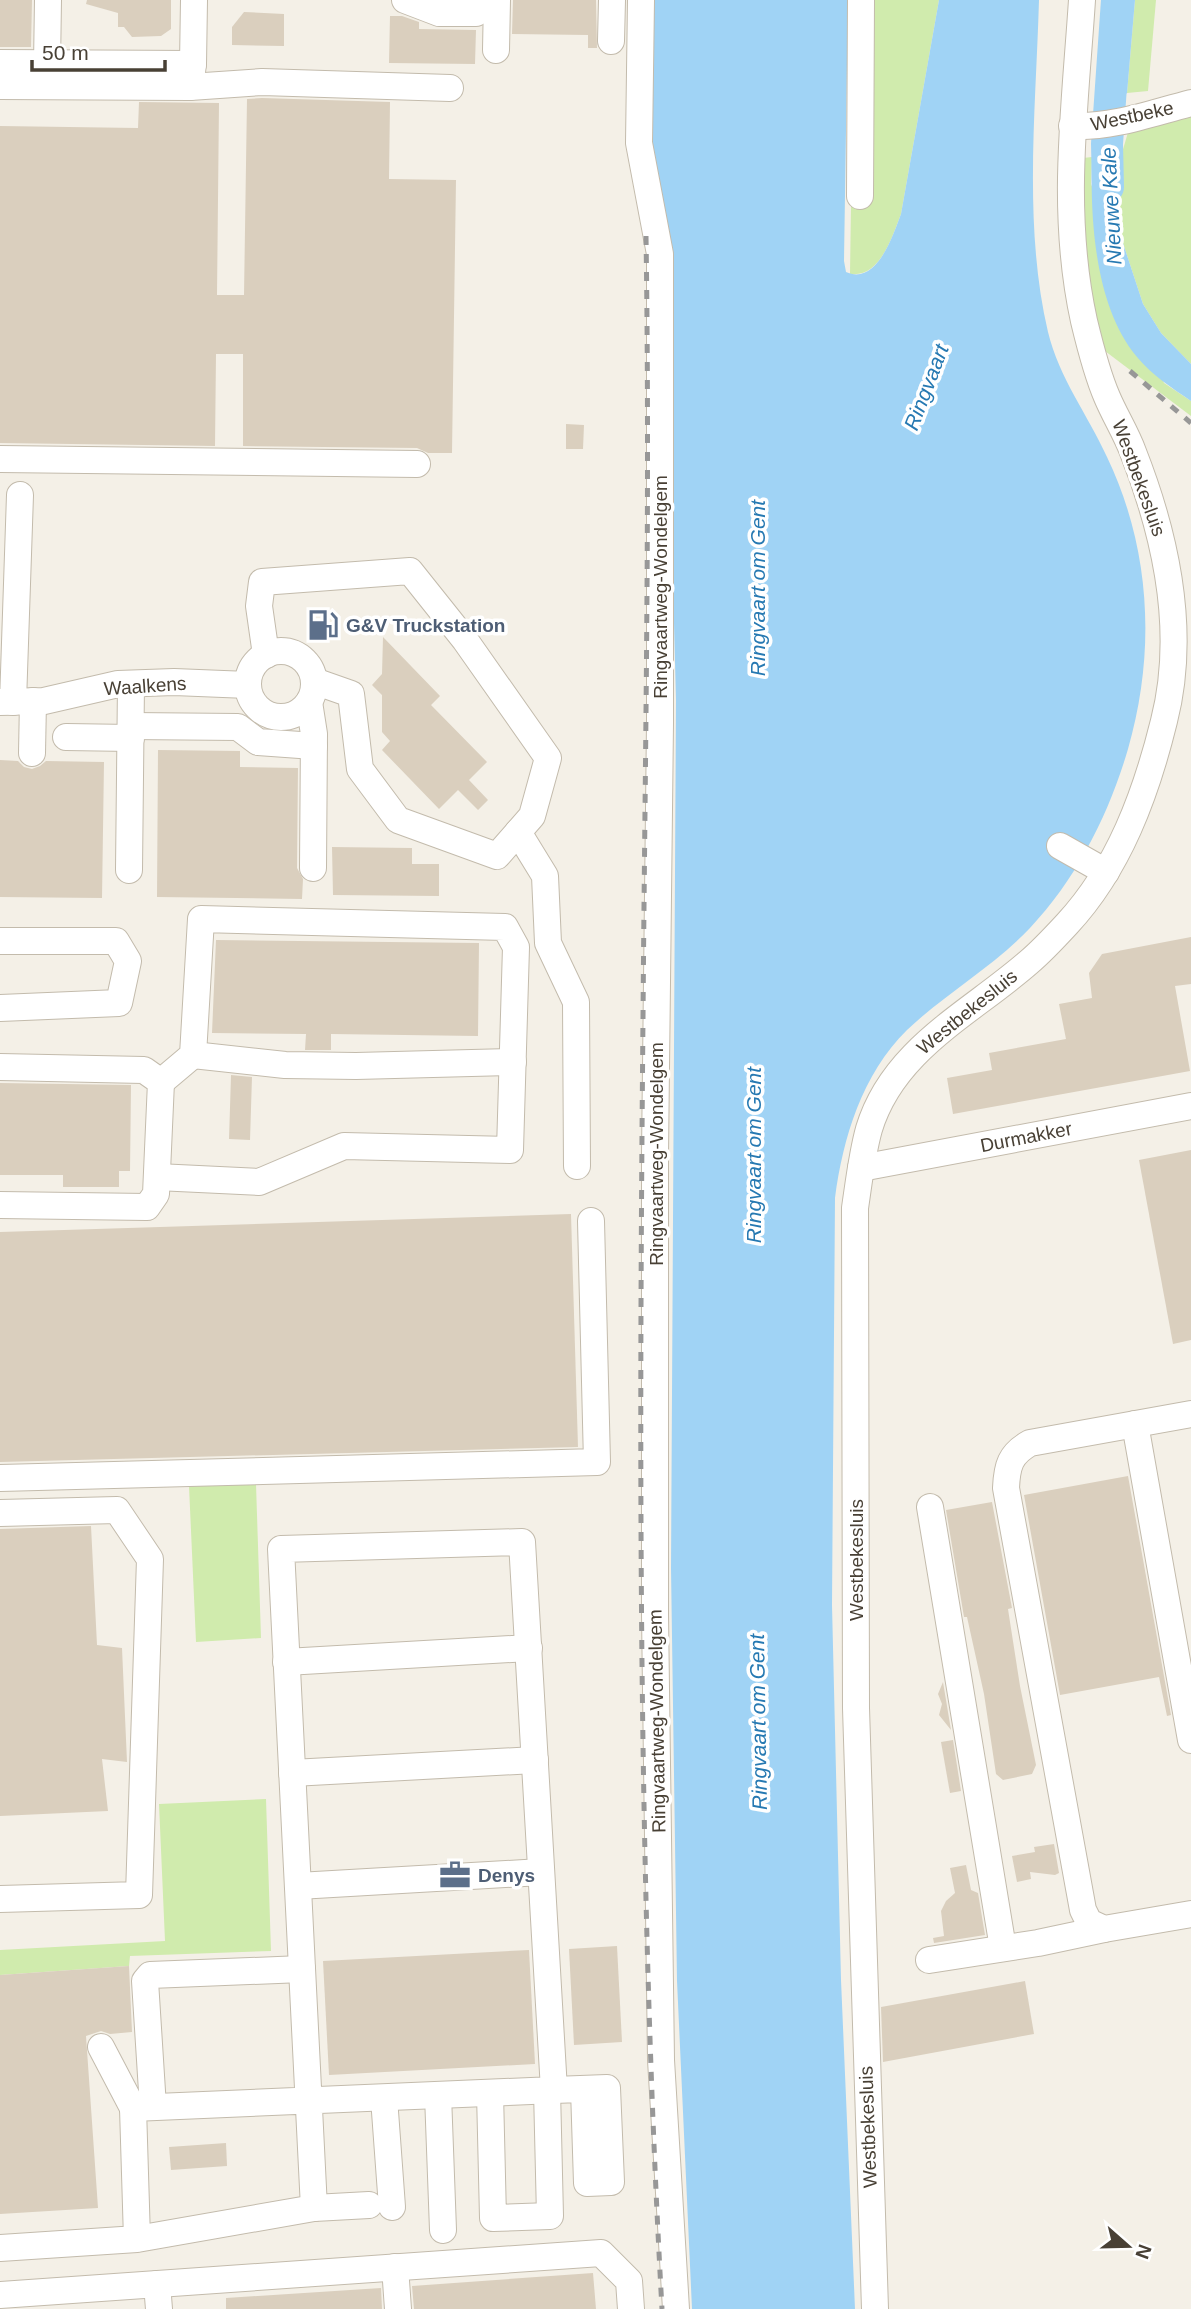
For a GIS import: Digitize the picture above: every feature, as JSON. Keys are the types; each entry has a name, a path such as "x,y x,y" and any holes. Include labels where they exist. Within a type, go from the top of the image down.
{"street":[{"path":"47,64 48,0"},
{"path":"192,75 194,0"},
{"path":"405,0 439,13 476,13 476,0"},
{"path":"496,50 497,0"},
{"path":"611,41 612,0"},
{"name":"Ringvaartweg-Wondelgem","path":"641,0 639,143 660,254 655,1614 661,2060 676,2309"},
{"path":"860,196 861,0"},
{"name":"Westbekesluis","path":"875,2309 856,1708 855,1208 861,1168 870,1126 898,1073 911,1057 929,1039 1030,962 1095,890 1135,811 1152,765 1169,696 1173,651 1171,598 1165,552 1154,507 1131,448 1106,395 1084,321 1070,218 1079,126 1082,0"},
{"path":"0,63 47,64 262,82 450,88"},
{"path":"0,86 192,75"},
{"name":"Westbeke","path":"1079,126 1129,120 1191,103"},
{"path":"0,458 417,464"},
{"path":"20,495 15,702 32,753"},
{"path":"265,654 259,606 262,582 410,571 465,640 548,758 532,816 497,856 398,820 360,769 351,694 311,691"},
{"path":"311,691 292,715 270,715 260,710 253,701 248,685 251,670 265,654 276,651 297,655 311,670 314,746 313,868"},
{"name":"Waalkens","path":"15,702 44,701 118,684 174,682 248,685"},
{"path":"129,870 131,684"},
{"path":"66,737 238,727 258,742 314,746"},
{"path":"518,832 545,876 548,943 576,1002 577,1166"},
{"path":"1060,846 1106,872"},
{"path":"157,1177 259,1182 344,1146 510,1150 516,947 505,927 201,919 193,1055"},
{"path":"0,941 116,941 128,961 119,1003 0,1008"},
{"path":"0,1205 147,1207 156,1194 161,1082 193,1055 309,1065 513,1062"},
{"path":"0,1067 144,1070 161,1082"},
{"name":"Durmakker","path":"861,1168 1191,1106"},
{"path":"0,1478 597,1462 592,1221"},
{"path":"1104,1928 1089,1922 1083,1910 1006,1488 1007,1466 1017,1450 1030,1443 1191,1414"},
{"path":"1135,1424 1180,1616 1191,1740"},
{"path":"930,1507 1003,1948"},
{"path":"0,1513 117,1510 150,1559 139,1895 0,1899"},
{"path":"314,2208 281,1549 522,1542 541,1872 550,2090 550,2216 493,2218 490,2093"},
{"path":"286,1662 528,1648"},
{"path":"292,1773 535,1760"},
{"path":"298,1886 541,1872"},
{"path":"929,1960 1191,1914"},
{"path":"137,2239 145,1981 150,1975 302,1969"},
{"path":"101,2047 143,2107"},
{"path":"143,2107 584,2089"},
{"path":"438,2095 443,2230"},
{"path":"0,2248 137,2239 314,2208 380,2206 384,2098"},
{"path":"0,2295 158,2296 395,2267 601,2253 629,2281 631,2309"},
{"path":"395,2267 398,2309"}],"green space":[{"path":"866,0 939,0 901,214 889,244 877,263 860,274 850,274 851,204"},
{"path":"1135,0 1156,0 1148,91 1127,93"},
{"path":"1191,113 1191,364 1161,333 1143,304 1119,231 1116,173 1129,129"},
{"path":"1092,157 1091,184 1164,383 1191,401 1191,416 1101,348 1086,291 1083,158"},
{"path":"256,1484 261,1638 196,1642 189,1486"},
{"path":"266,1799 271,1951 130,1956 129,1966 0,1975 0,1950 165,1941 159,1804"}],"water":[{"path":"653,0 848,0 844,261 846,272 857,274 867,272 882,256 901,214 939,0 1039,0 1033,209 1040,292 1048,332 1059,365 1107,457 1122,492 1133,528 1144,601 1143,675 1137,712 1120,773 1090,844 1047,909 1030,928 1001,955 922,1017 891,1047 878,1066 857,1108 843,1153 835,1198 832,1605 841,1980 855,2309 692,2309 677,1981 671,1568 676,700 672,547 651,153"},
{"path":"1104,0 1135,0 1127,93 1110,105 1098,90"},
{"path":"1107,144 1120,154 1116,173 1119,231 1143,304 1161,333 1191,364 1191,401 1143,364 1123,337 1112,314 1098,262 1092,208 1092,157"}],"building":[{"path":"0,0 32,0 31,47 0,47"},
{"path":"87,0 171,0 171,29 161,36 132,37 124,27 118,27 118,13 86,4"},
{"path":"513,0 596,0 597,48 588,48 588,35 512,34"},
{"path":"244,12 284,14 284,46 232,45 232,27"},
{"path":"390,16 402,16 419,22 419,29 476,30 475,64 389,63"},
{"path":"247,99 390,102 389,179 456,180 452,453 428,453 417,448 243,446 243,354 216,354 215,446 0,443 0,126 138,128 139,102 219,103 217,295 244,295"},
{"path":"566,424 584,425 583,449 566,449"},
{"path":"383,637 440,696 431,705 487,762 469,780 488,800 478,810 458,790 439,809 382,750 390,741 382,732 382,695 372,685 382,674"},
{"path":"158,750 240,751 240,767 298,768 297,868 303,879 302,899 157,897"},
{"path":"0,760 18,761 24,767 32,769 46,761 104,762 102,898 0,897"},
{"path":"332,847 412,848 412,864 439,864 439,896 333,895"},
{"path":"1191,937 1191,984 1175,986 1190,1071 953,1114 947,1078 992,1070 989,1053 1066,1039 1059,1004 1092,998 1089,973 1102,954"},
{"path":"216,940 479,943 478,1036 331,1034 331,1050 305,1050 306,1034 212,1033"},
{"path":"231,1075 252,1077 250,1140 229,1139"},
{"path":"0,1083 131,1085 130,1171 119,1171 119,1187 63,1187 63,1175 0,1175"},
{"path":"1191,1150 1191,1340 1173,1344 1139,1160"},
{"path":"571,1214 578,1447 0,1462 0,1232"},
{"path":"1128,1476 1171,1715 1167,1716 1159,1677 1060,1695 1024,1495"},
{"path":"992,1502 1012,1608 1008,1609 1020,1686 1036,1765 1032,1774 1003,1780 996,1774 984,1694 967,1617 964,1617 946,1510"},
{"path":"91,1526 97,1645 122,1648 127,1762 102,1759 108,1811 0,1816 0,1529"},
{"path":"943,1682 951,1730 939,1715 942,1704 938,1694"},
{"path":"953,1740 961,1791 950,1793 941,1742"},
{"path":"1054,1844 1059,1873 1055,1875 1030,1872 1031,1879 1017,1882 1012,1856 1035,1852 1034,1847"},
{"path":"966,1865 971,1890 978,1893 985,1935 934,1943 933,1938 944,1936 941,1911 946,1901 955,1893 950,1868"},
{"path":"617,1946 622,2042 574,2045 569,1949"},
{"path":"529,1950 535,2064 329,2075 323,1961"},
{"path":"129,1966 132,2032 110,2034 101,2031 86,2036 98,2208 0,2214 0,1975"},
{"path":"1025,1981 1034,2034 883,2062 881,2007"},
{"path":"226,2143 227,2166 171,2170 169,2147"},
{"path":"593,2273 596,2309 414,2309 412,2286"},
{"path":"381,2288 382,2309 226,2309 226,2298"}],"waterway":[{"name":"Nieuwe Kale","path":"1108,187 1107,144 1117,0"}],"railway":[{"path":"646,236 642,1664 648,1986 662,2309"},
{"path":"1130,371 1191,423"}],"place":[{"name":"G&V Truckstation","path":"323,625"},
{"name":"Denys","path":"455,1875"}],"water label":[{"name":"Ringvaart","path":"926,387"},
{"name":"Ringvaart om Gent","path":"757,588"},
{"name":"Ringvaart om Gent","path":"753,1155"},
{"name":"Ringvaart om Gent","path":"758,1722"}]}
